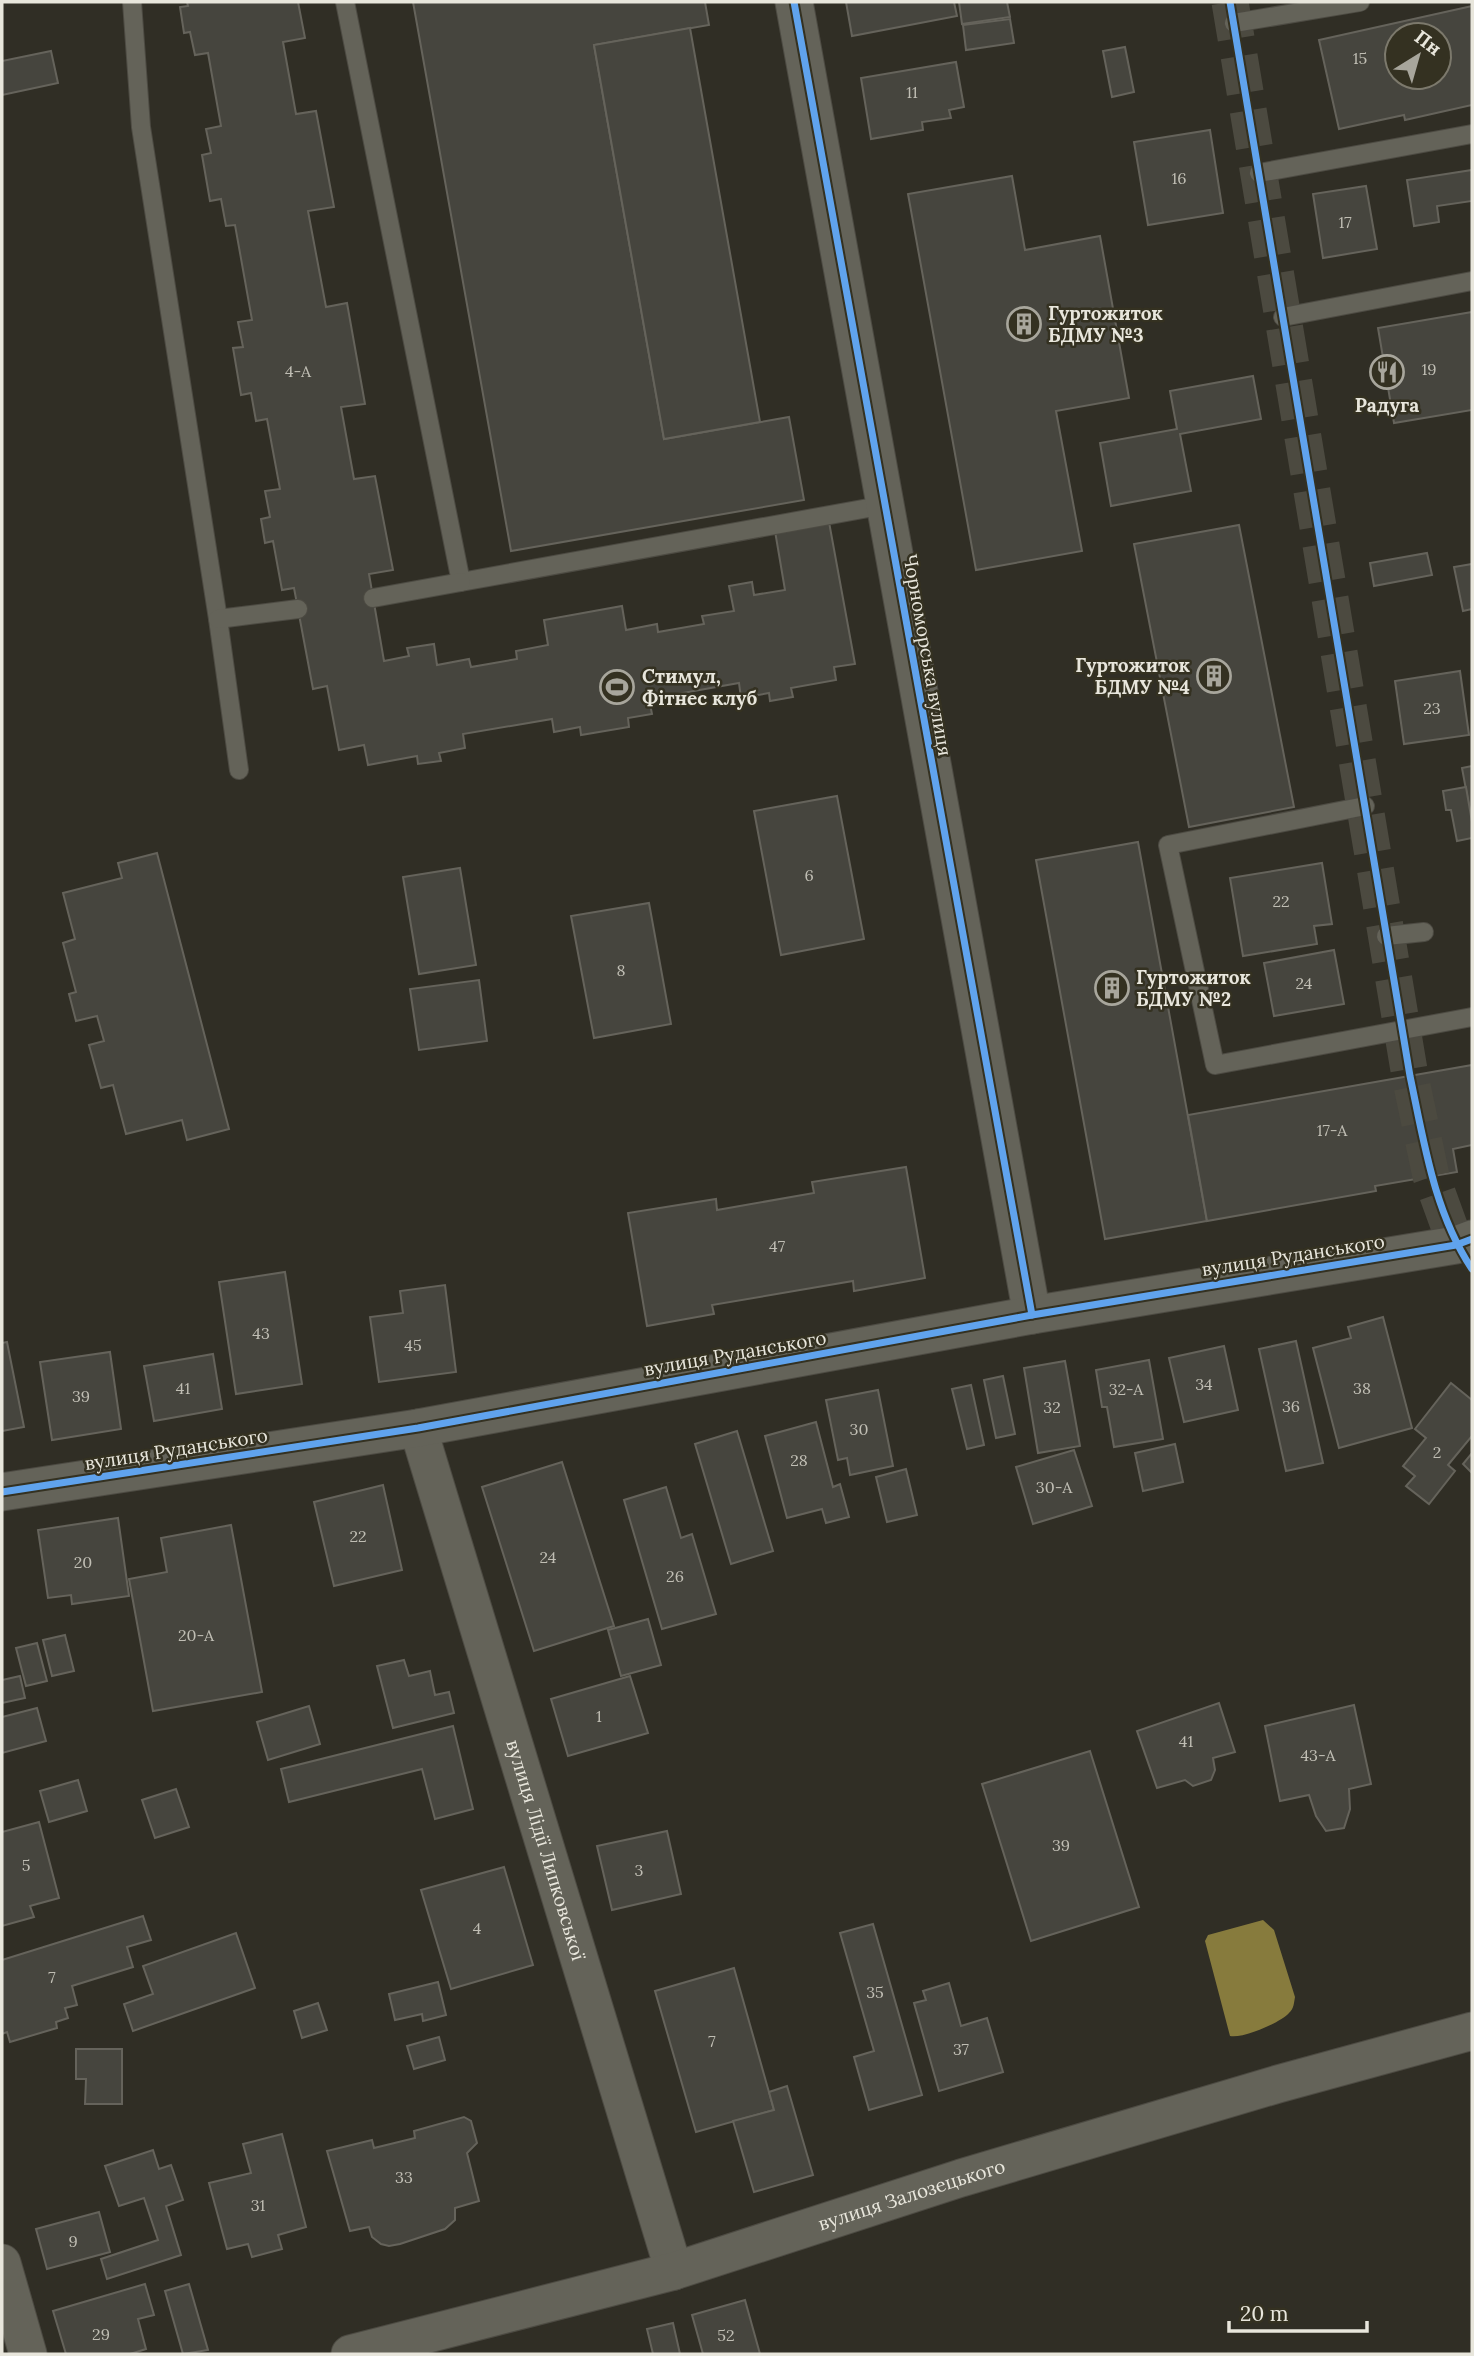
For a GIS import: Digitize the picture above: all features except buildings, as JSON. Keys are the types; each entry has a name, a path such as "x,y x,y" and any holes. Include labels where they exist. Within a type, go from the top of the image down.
{"street":[{"name":"Чорноморська вулиця","path":"794,2 1032,1315"},
{"name":"вулиця Руданського","path":"2,1492 418,1428 1032,1315 1467,1251"},
{"name":"вулиця Лідії Липковської","path":"418,1428 674,2271"},
{"name":"вулиця Залозецького","path":"350,2354 674,2271 961,2178 1278,2084 1472,2031"},
{"path":"2,2263 28,2354"}],"lane":[{"path":"132,2 141,127 239,770"},
{"path":"345,2 461,582"},
{"path":"1234,23 1360,2"},
{"path":"1259,173 1472,134"},
{"path":"1283,317 1472,281"},
{"path":"373,598 885,505"},
{"path":"218,619 298,609"},
{"path":"1365,806 1168,845 1215,1065 1472,1017"},
{"path":"1386,936 1424,932"}],"shaded area":[{"path":"1263,1920 1274,1930 1295,1997 1294,2005 1284,2017 1270,2025 1252,2033 1230,2036 1205,1941 1208,1935"}],"tunnel":[{"path":"1230,2 1410,1076 1431,1176 1456,1245"}],"cycle path":[{"path":"794,2 1032,1315"},
{"path":"1230,2 1410,1076 1439,1200 1448,1224 1472,1269"},
{"path":"2,1492 418,1428 1032,1315 1456,1245 1472,1239"}],"place":[{"name":"Гуртожиток БДМУ №3","path":"1024,324"},
{"name":"Радуга","path":"1387,372"},
{"name":"Гуртожиток БДМУ №4","path":"1214,676"},
{"name":"Стимул, Фітнес клуб","path":"617,687"},
{"name":"Гуртожиток БДМУ №2","path":"1112,988"}]}
